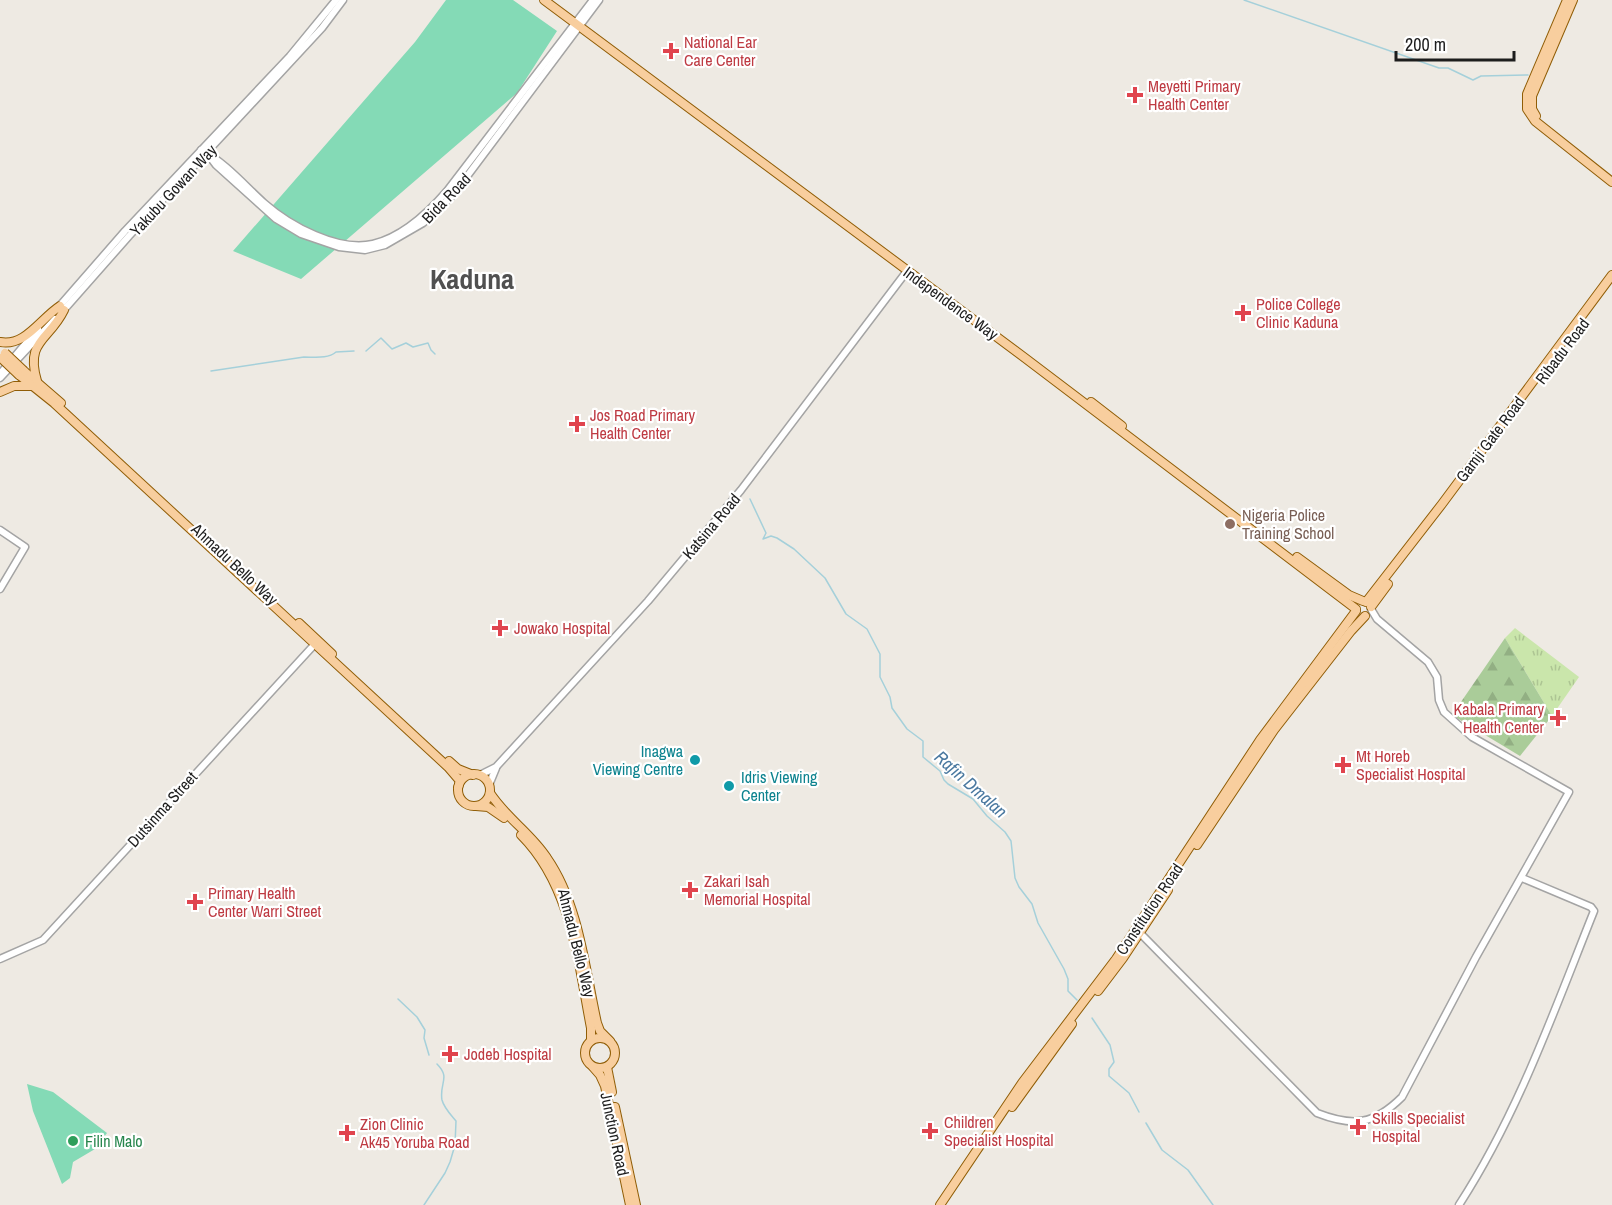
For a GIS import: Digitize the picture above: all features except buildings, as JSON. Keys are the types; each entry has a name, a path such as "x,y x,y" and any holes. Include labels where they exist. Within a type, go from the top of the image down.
{"main road":[{"name":"Independence Way","path":"544,0 579,23 1367,609"},
{"name":"Independence Way","path":"552,0 579,23 1356,610"},
{"path":"1567,0 1527,94 1527,109 1530,116 1540,126 1612,182"},
{"path":"1573,0 1532,96 1532,109 1540,120 1612,177"},
{"name":"Gamji Gate Road","path":"1367,609 1612,275"},
{"name":"Ribadu Road","path":"1367,609 1612,283"},
{"path":"0,342 8,344 20,340 47,314 62,308"},
{"path":"0,392 14,386 35,384 35,351 56,323 62,308"},
{"name":"Ahmadu Bello Way","path":"1,354 452,765 463,772 476,775"},
{"name":"Ahmadu Bello Way","path":"35,384 448,767 460,781 458,788"},
{"name":"Constitution Road","path":"940,1205 1022,1083 1081,1008 1114,971 1140,933 1173,878 1248,757 1356,610 1358,604 1367,609 1274,730 1173,878 1116,958 1081,1008 1018,1098 946,1205"},
{"path":"476,775 489,789 485,802 476,806 463,801 458,788 465,777 476,775"},
{"name":"Ahmadu Bello Way","path":"489,789 497,805 540,847 561,880 573,913 597,1023 600,1031 610,1041"},
{"name":"Ahmadu Bello Way","path":"476,806 488,807 498,813 531,844 552,876 563,900 569,921 591,1028 591,1040"},
{"path":"601,1038 610,1041 616,1053 613,1061 607,1067 593,1067 585,1057 586,1046 591,1040 601,1038"},
{"name":"Junction Road","path":"593,1067 605,1086 630,1205"},
{"name":"Junction Road","path":"607,1067 636,1205"}],"street":[{"name":"Yakubu Gowan Way","path":"0,376 290,56 336,0"},
{"name":"Yakubu Gowan Way","path":"204,152 322,28 343,0"},
{"path":"579,23 593,0"},
{"path":"579,23 599,0"},
{"name":"Bida Road","path":"204,152 276,219 301,234 339,247 365,250 385,245 423,224 579,23"},
{"name":"Katsina Road","path":"489,789 496,767 648,602 741,490 907,271"},
{"path":"0,530 25,547 0,589"},
{"path":"1140,933 1317,1113 1352,1122 1369,1120 1392,1107 1402,1097 1476,957 1569,792 1472,737 1441,707 1437,677 1428,662 1367,609"},
{"name":"Dutsinma Street","path":"0,959 43,940 314,645"},
{"name":"Katsina Road","path":"476,775 496,767"},
{"path":"1459,1205 1496,1142 1520,1091 1550,1023 1594,911 1591,907 1522,878"}],"green space":[{"path":"446,0 513,0 557,31 517,93 301,279 233,251 415,42"},
{"path":"1515,628 1579,677 1552,716 1505,638"},
{"path":"1505,638 1552,716 1520,756 1452,715"},
{"name":"Filin Malo","path":"27,1084 53,1092 107,1133 95,1149 73,1162 70,1178 62,1184 33,1111"}],"waterway":[{"path":"1244,0 1439,68 1448,68 1473,80 1481,76 1528,75"},
{"path":"366,351 381,338 392,349 406,343 413,347 428,343 435,354"},
{"path":"211,371 304,357 325,357 336,352 354,351"},
{"name":"Rafin Dmalan","path":"750,499 766,533 763,539 771,536 794,549 825,578 846,614 867,629 880,654 880,677 890,697 892,708 907,729 923,741 923,757 940,771 948,784 973,799 1011,841 1015,878 1032,904 1038,923 1064,969 1068,979 1068,991 1077,1000"},
{"path":"398,999 417,1017 425,1030 424,1038 429,1055"},
{"path":"1092,1018 1110,1045 1114,1062 1109,1069 1109,1076 1129,1093 1139,1112"},
{"path":"424,1205 445,1173 455,1145 456,1121 443,1103 441,1094 444,1077 437,1064"},
{"path":"1146,1123 1162,1150 1188,1170 1213,1205"}],"place":[{"name":"National Ear Care Center","path":"671,51"},
{"name":"Meyetti Primary Health Center","path":"1135,95"},
{"name":"Police College Clinic Kaduna","path":"1243,313"},
{"name":"Jos Road Primary Health Center","path":"577,424"},
{"name":"Nigeria Police Training School","path":"1230,524"},
{"name":"Jowako Hospital","path":"500,628"},
{"name":"Kabala Primary Health Center","path":"1558,718"},
{"name":"Inagwa Viewing Centre","path":"695,760"},
{"name":"Mt Horeb Specialist Hospital","path":"1343,765"},
{"name":"Idris Viewing Center","path":"729,786"},
{"name":"Zakari Isah Memorial Hospital","path":"690,890"},
{"name":"Primary Health Center Warri Street","path":"195,902"},
{"name":"Jodeb Hospital","path":"450,1054"},
{"name":"Skills Specialist Hospital","path":"1358,1127"},
{"name":"Children Specialist Hospital","path":"930,1131"},
{"name":"Zion Clinic Ak45 Yoruba Road","path":"347,1133"},
{"name":"Filin Malo","path":"73,1141"}],"district":[{"name":"Kaduna","path":"472,279"}]}
